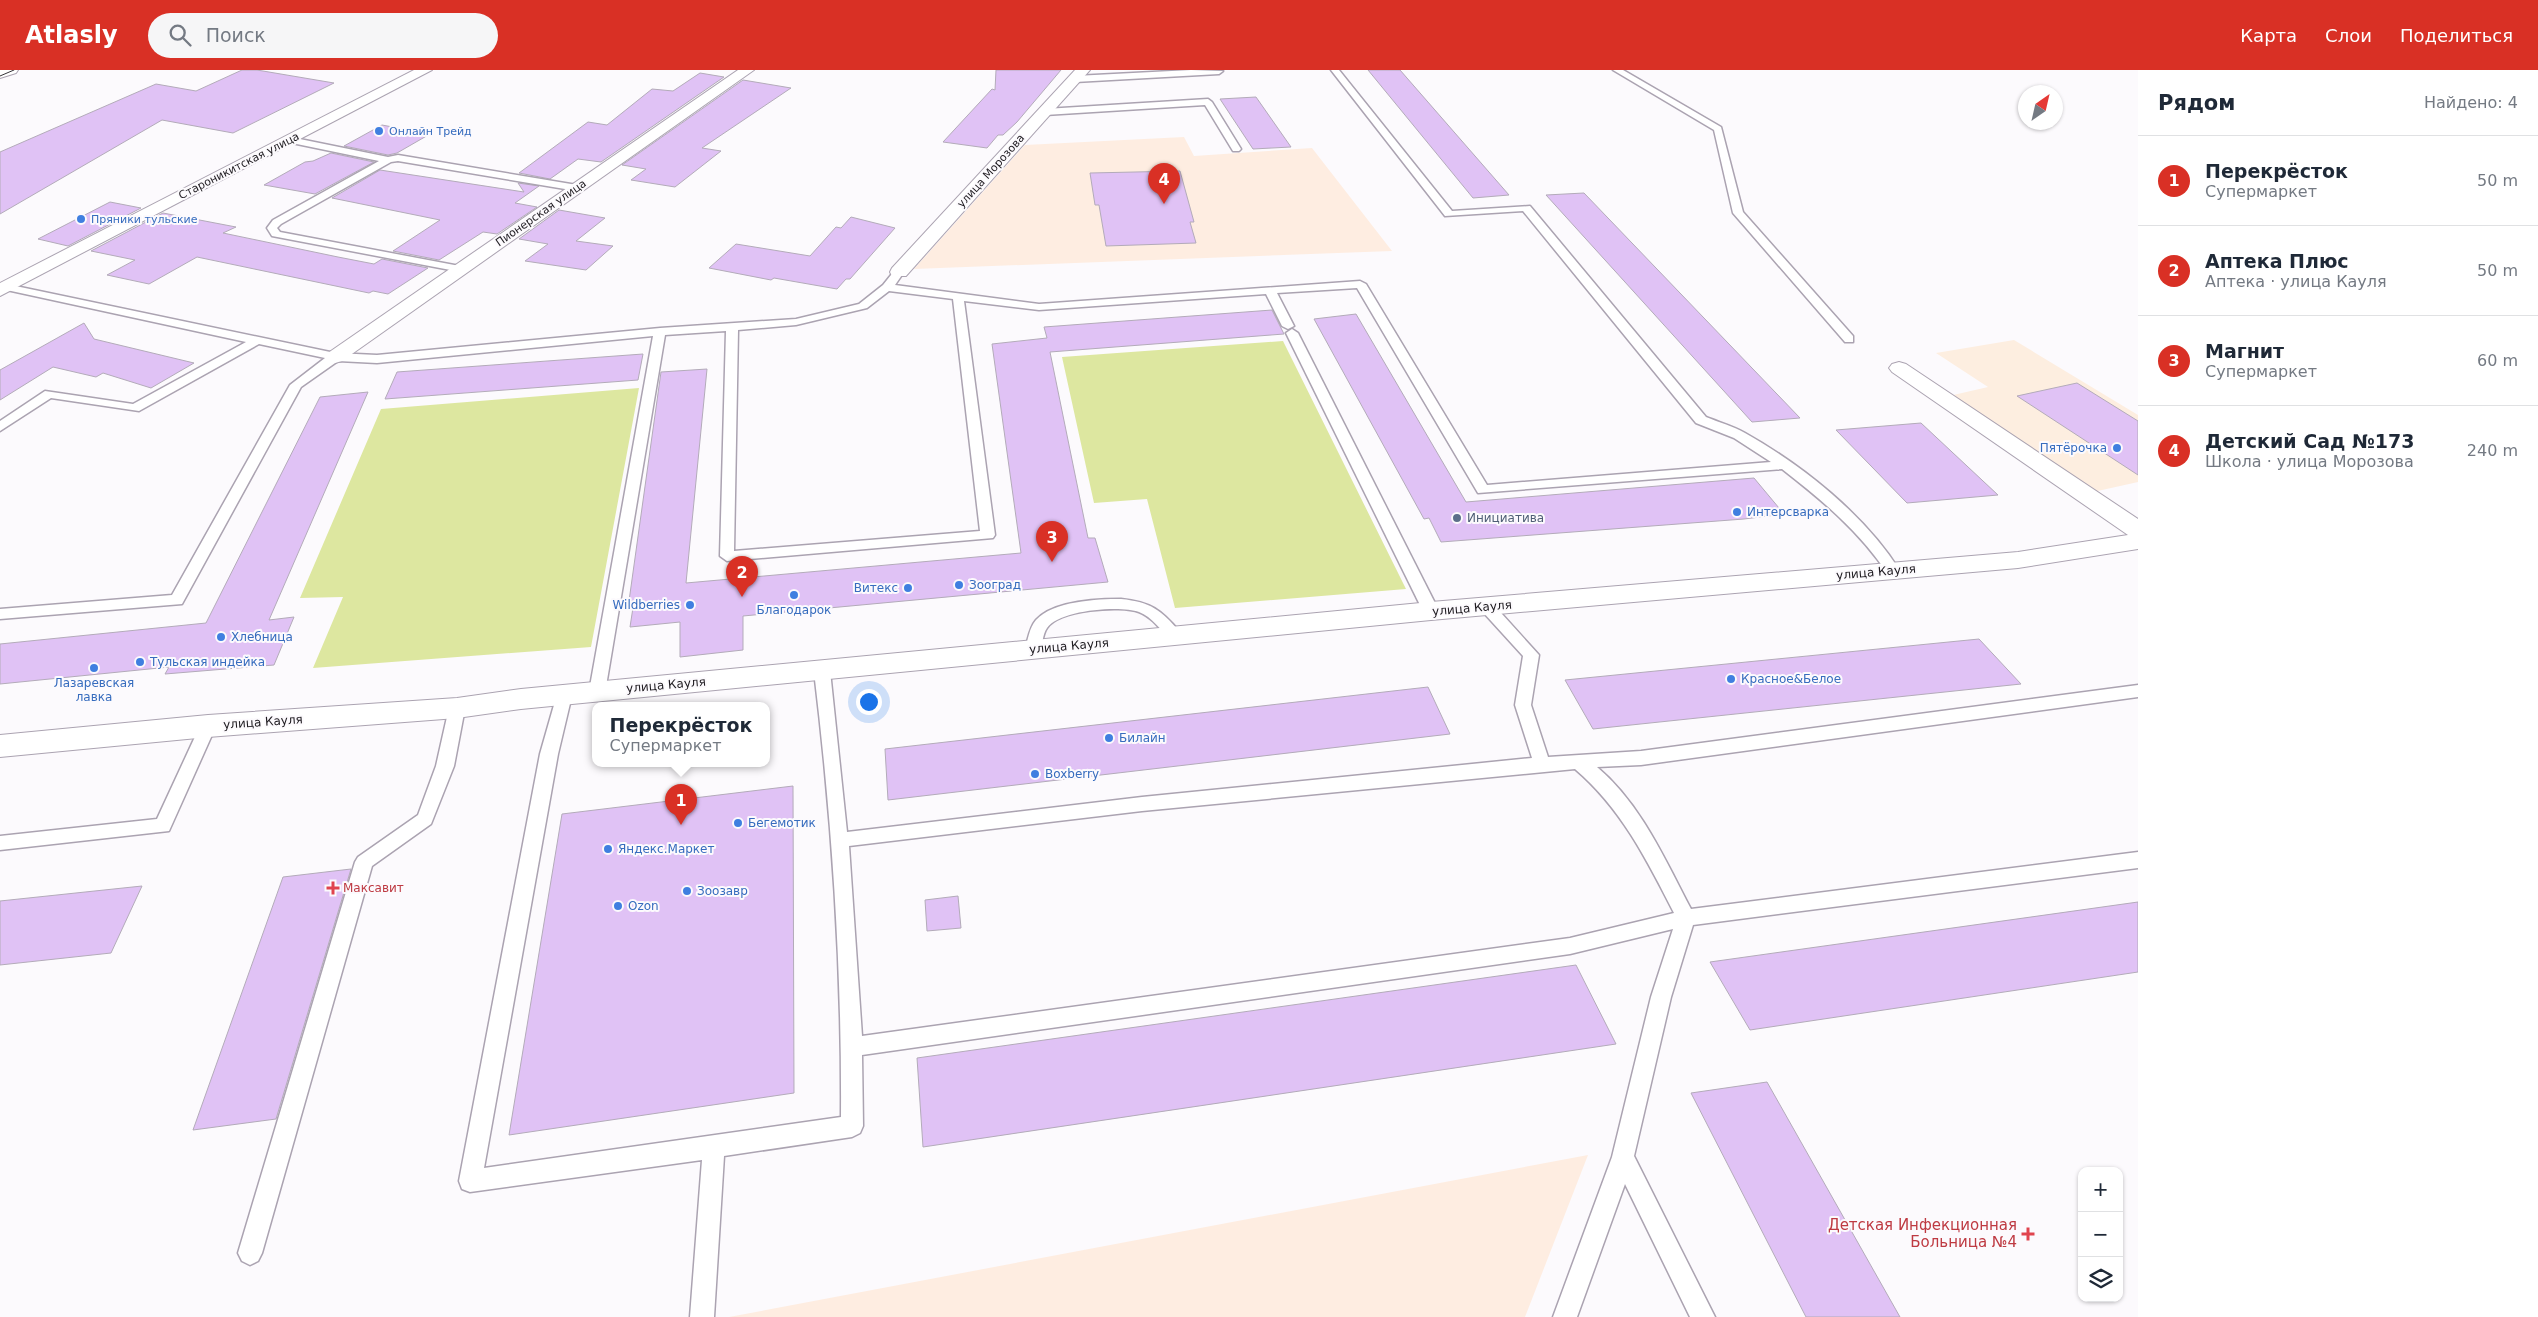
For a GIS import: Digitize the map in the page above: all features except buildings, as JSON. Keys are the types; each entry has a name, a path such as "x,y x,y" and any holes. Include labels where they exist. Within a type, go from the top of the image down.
{"street":[{"path":"0,74 11,70"},
{"name":"Староникитская улица","path":"3,289 426,70"},
{"name":"Пионерская улица","path":"335,357 747,70"},
{"name":"улица Морозова","path":"899,272 1079,75"},
{"path":"1899,368 2138,530"},
{"name":"улица Кауля","path":"0,746 208,726 457,708 564,695 1431,611 2018,560 2138,541"}],"lane":[{"path":"1334,70 1449,214 1526,208 1700,420 1739,435 1785,464 1838,506 1878,550 1893,571"},
{"path":"1617,70 1718,130 1738,213 1849,338"},
{"path":"1079,75 1219,71"},
{"path":"1045,112 1208,102 1236,149"},
{"path":"290,140 388,160"},
{"path":"461,269 276,234 272,228 277,222 388,160 398,158 577,188"},
{"path":"3,289 335,357 377,359 660,332 796,322 863,306 887,287 899,272"},
{"path":"887,287 1039,307 1271,292 1360,284 1483,490 1785,464"},
{"path":"1271,292 1431,611"},
{"path":"732,327 726,556 988,535 958,296"},
{"path":"597,692 660,332"},
{"path":"0,427 50,394 135,408 258,340"},
{"path":"0,614 177,600 296,385 335,357"},
{"path":"1033,649 1041,624 1056,613 1073,608 1131,604 1152,613 1175,636"},
{"path":"1487,607 1531,655 1523,705 1542,764"},
{"path":"564,695 549,754 539,817 470,1181 852,1126 852,1047 839,840 829,723 822,671"},
{"path":"839,840 1142,804 1542,764 1641,758 2138,691"},
{"path":"250,1253 364,862 425,819 445,766 457,708"},
{"path":"0,843 163,826 208,726"},
{"path":"1565,1317 1623,1157 1661,997 1686,918 1636,824 1599,776 1579,762"},
{"path":"852,1047 1570,946 1686,918 2138,860"},
{"path":"702,1317 714,1147"},
{"path":"1623,1157 1703,1317"}],"shaded area":[{"path":"1184,137 1194,156 1312,148 1392,251 914,269 1025,145"},
{"path":"2014,340 2138,415 2138,482 2093,492 1949,396 1988,387 1936,353"},
{"path":"1588,1155 1525,1317 729,1317"}],"green space":[{"path":"1283,341 1406,589 1175,608 1147,499 1094,503 1062,357"},
{"path":"639,388 591,647 313,668 343,597 300,598 381,409"}],"tram line":[{"path":"0,76 14,70"}],"place":[{"name":"Онлайн Трейд","path":"379,131"},
{"name":"Детский Сад №173","path":"1164,204"},
{"name":"Пряники тульские","path":"81,219"},
{"name":"Пятёрочка","path":"2117,448"},
{"name":"Интерсварка","path":"1737,512"},
{"name":"Инициатива","path":"1457,518"},
{"name":"Магнит","path":"1052,562"},
{"name":"Зооград","path":"959,585"},
{"name":"Витекс","path":"908,588"},
{"name":"Благодарок","path":"794,595"},
{"name":"Аптека Плюс","path":"742,597"},
{"name":"Wildberries","path":"690,605"},
{"name":"Хлебница","path":"221,637"},
{"name":"Тульская индейка","path":"140,662"},
{"name":"Лазаревская лавка","path":"94,668"},
{"name":"Красное&Белое","path":"1731,679"},
{"name":"Билайн","path":"1109,738"},
{"name":"Boxberry","path":"1035,774"},
{"name":"Бегемотик","path":"738,823"},
{"name":"Перекрёсток","path":"681,825"},
{"name":"Яндекс.Маркет","path":"608,849"},
{"name":"Максавит","path":"333,888"},
{"name":"Зоозавр","path":"687,891"},
{"name":"Ozon","path":"618,906"},
{"name":"Детская Инфекционная Больница №4","path":"2028,1234"}]}
